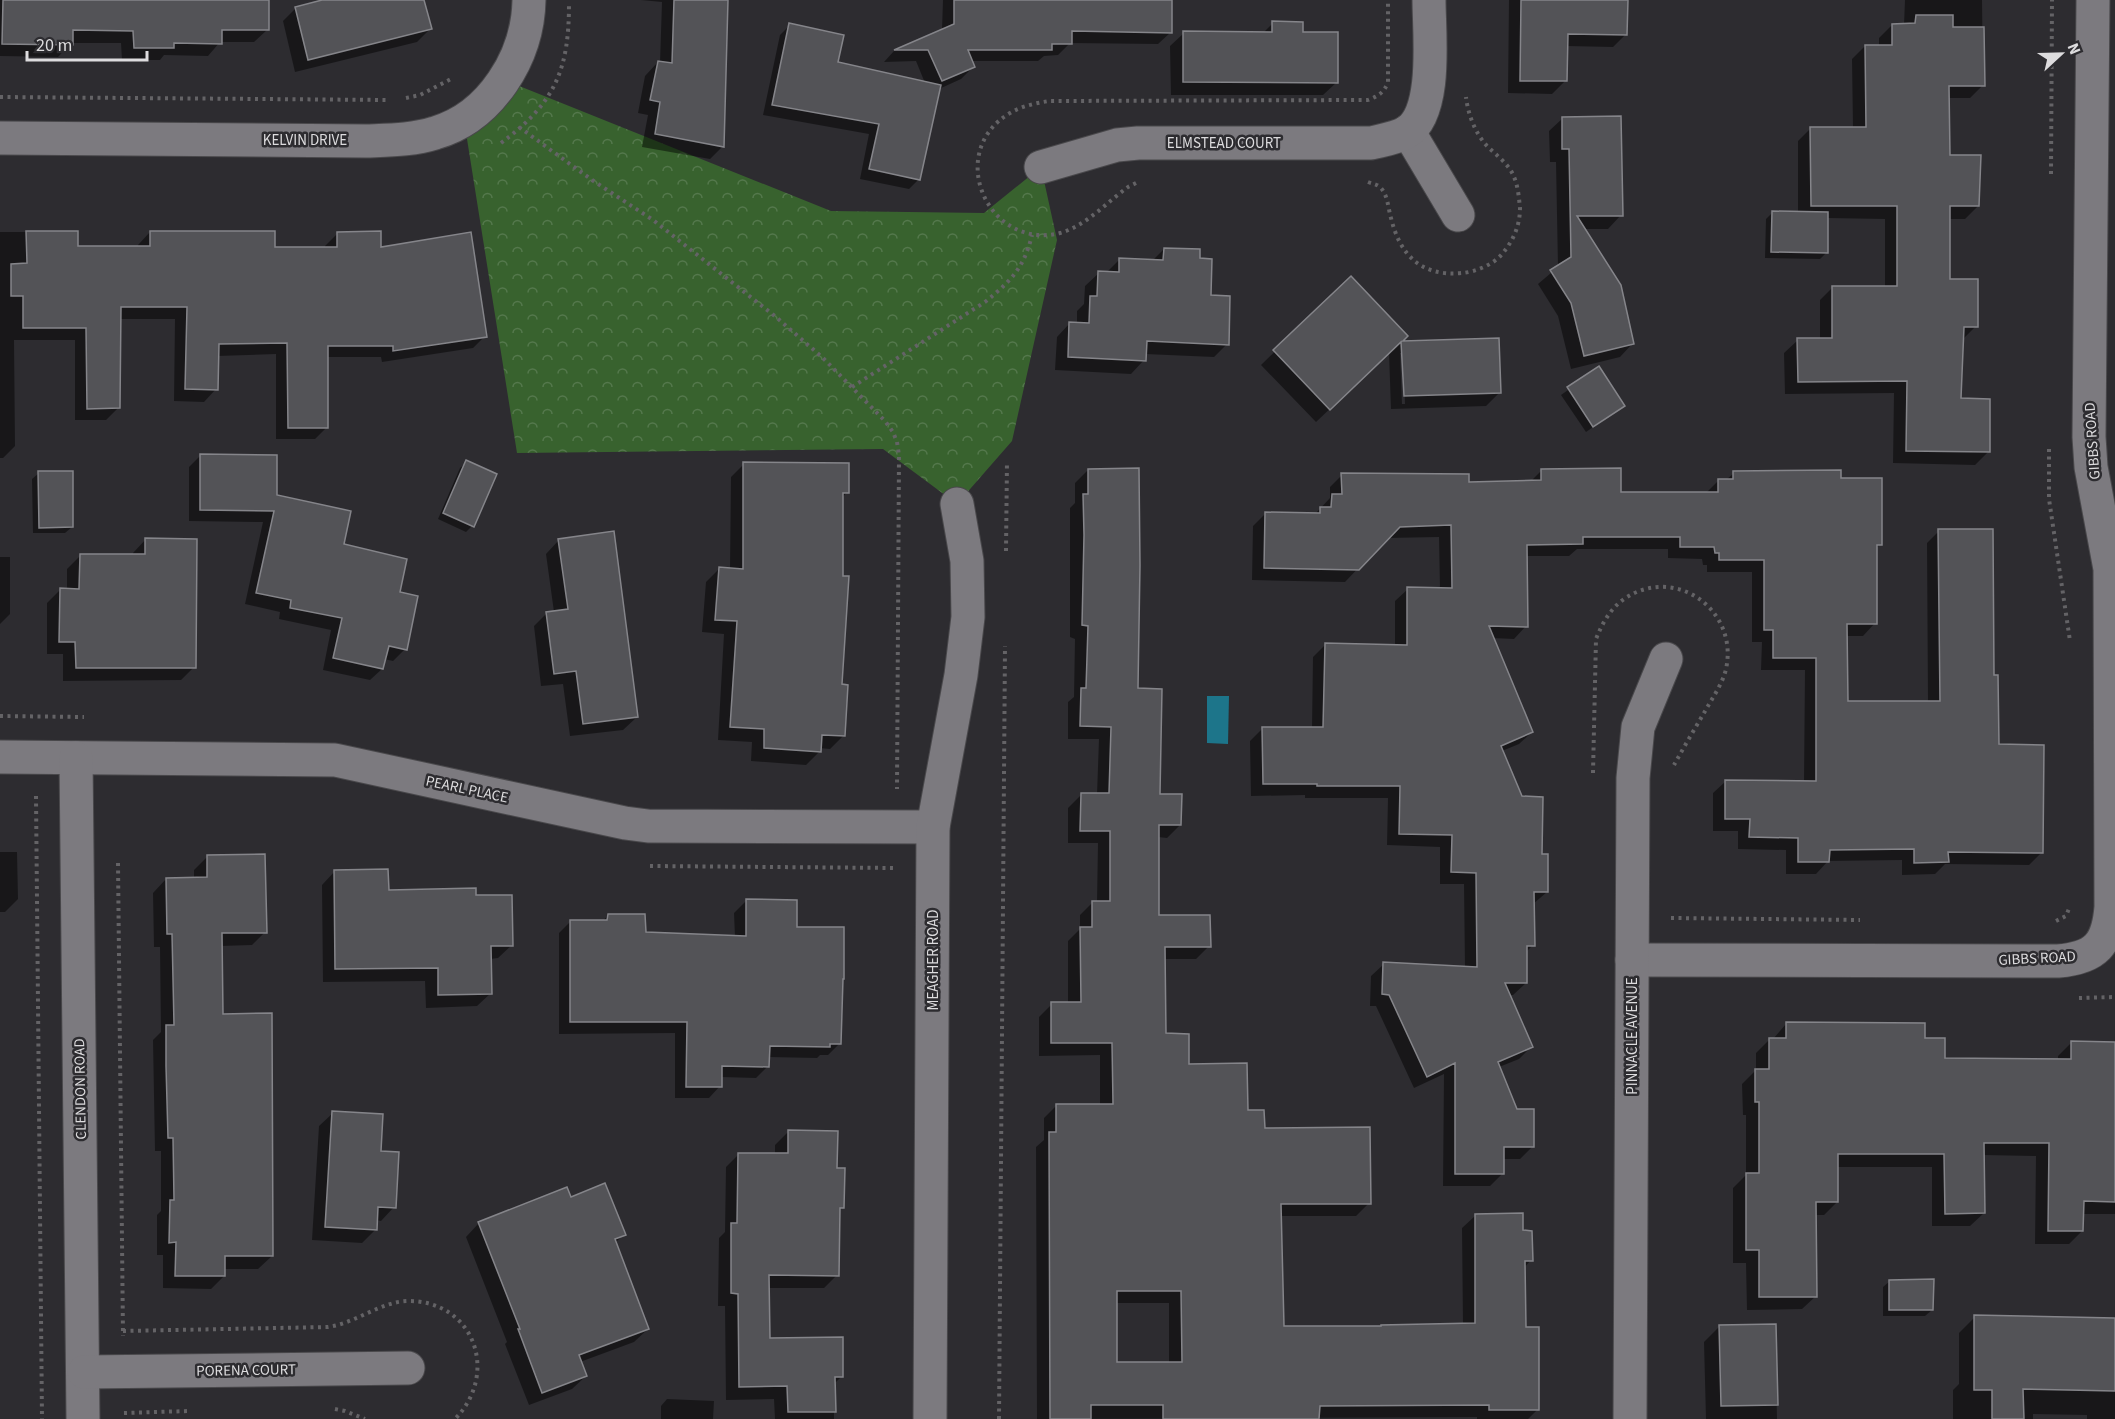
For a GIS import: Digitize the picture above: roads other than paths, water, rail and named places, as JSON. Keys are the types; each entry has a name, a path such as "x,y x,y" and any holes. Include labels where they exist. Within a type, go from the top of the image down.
{"street":[{"name":"KELVIN DRIVE","path":"0,138 366,141 400,139 435,133 464,120 485,104 498,90 511,69 523,40 529,0"},
{"path":"1429,0 1428,84 1425,105 1417,121 1408,131 1458,215"},
{"name":"GIBBS ROAD","path":"1632,960 2064,960 2084,956 2098,949 2106,937 2111,907 2110,569 2091,467 2089,437 2093,0"},
{"name":"ELMSTEAD COURT","path":"1041,167 1117,145 1138,143 1371,143 1408,131"},
{"name":"MEAGHER ROAD","path":"930,1419 933,828 961,675 968,617 967,561 957,504"},
{"name":"PINNACLE AVENUE","path":"1630,1419 1633,778 1638,727 1666,659"},
{"name":"PEARL PLACE","path":"0,757 335,760 625,823 648,826 933,828"},
{"name":"CLENDON ROAD","path":"76,758 83,1419"},
{"name":"PORENA COURT","path":"84,1372 408,1368"}],"water":[{"path":"1207,696 1229,696 1228,744 1207,743"}]}
